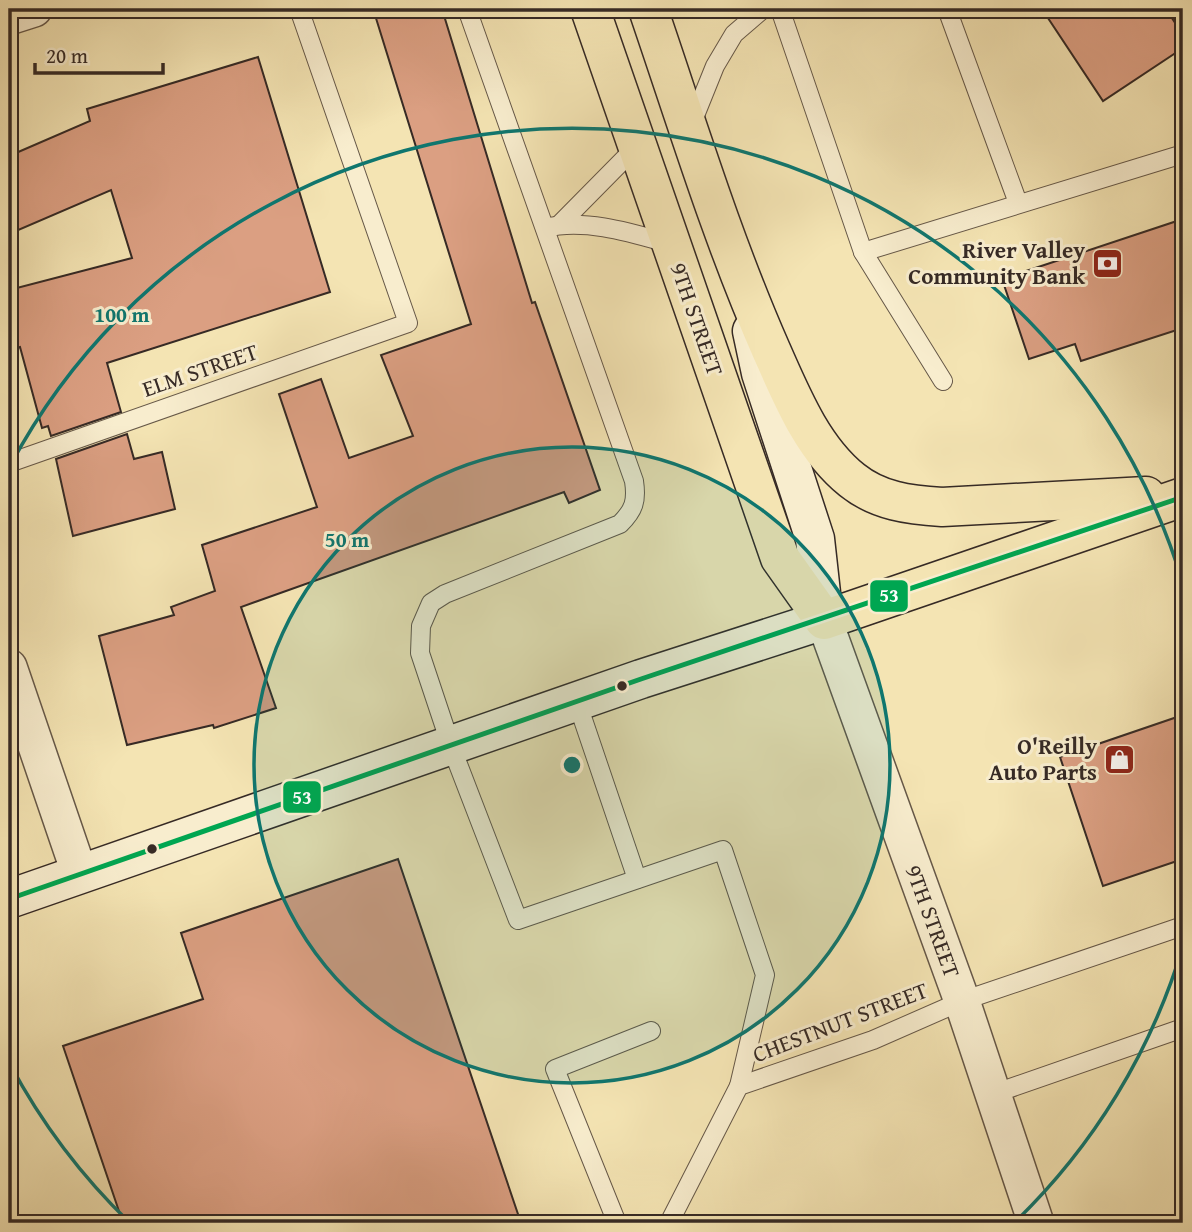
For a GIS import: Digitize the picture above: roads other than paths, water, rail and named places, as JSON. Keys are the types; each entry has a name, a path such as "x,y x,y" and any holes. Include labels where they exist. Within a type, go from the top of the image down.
{"highway":[{"name":"9TH STREET","path":"590,9 780,558 824,620"},
{"name":"9TH STREET","path":"648,9 741,282"},
{"path":"741,282 805,422 827,456 865,490 908,505 942,507 1183,496"},
{"path":"824,620 1183,496"}],"main road":[{"name":"9TH STREET","path":"741,282 761,373 815,539 824,620"},
{"path":"9,899 824,620"}],"street":[{"path":"9,18 34,9"},
{"name":"9TH STREET","path":"824,620 962,1002 1036,1223"},
{"path":"9,667 80,875"}],"lane":[{"name":"ELM STREET","path":"9,463 408,323 299,9"},
{"path":"467,9 552,227 634,481 636,498 632,513 620,524 444,594 431,603 421,626 420,653 451,746 518,920 723,850 765,975 740,1086"},
{"path":"689,129 715,66 734,34 763,9"},
{"path":"780,9 863,252 943,381"},
{"path":"947,9 1018,204"},
{"path":"552,227 637,146"},
{"path":"863,252 1183,154"},
{"path":"552,227 608,229 671,244"},
{"path":"578,702 637,879"},
{"name":"CHESTNUT STREET","path":"669,1223 740,1086 873,1040 962,1002 1183,926"},
{"path":"993,1094 1183,1028"},
{"path":"617,1223 555,1069 651,1031"}],"place":[{"name":"River Valley Community Bank","path":"1108,263"},
{"name":"O'Reilly Auto Parts","path":"1120,759"}]}
